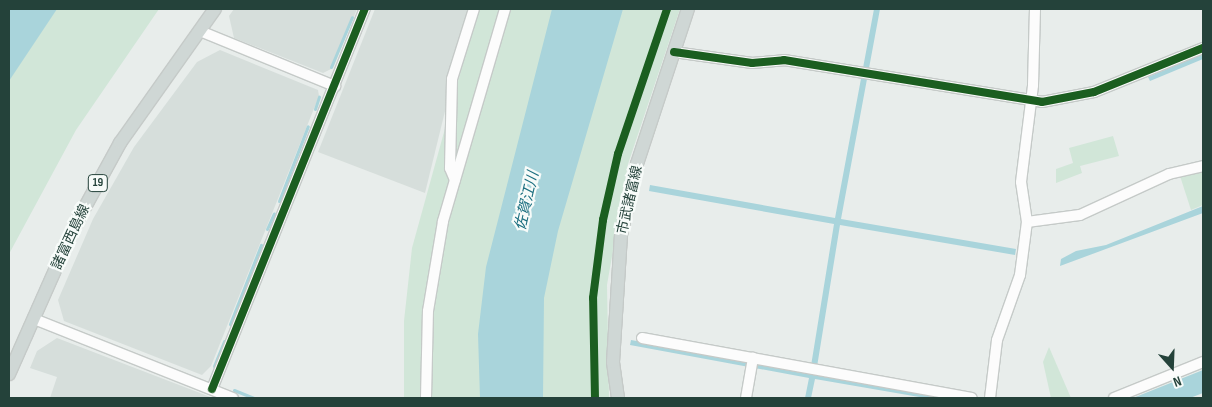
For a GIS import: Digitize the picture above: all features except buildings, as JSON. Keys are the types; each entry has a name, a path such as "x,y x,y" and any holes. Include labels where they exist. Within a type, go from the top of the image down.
{"main road":[{"name":"諸富西島線","path":"9,374 74,227 120,143 215,9"},
{"name":"市武諸富線","path":"618,398 613,362 621,235 637,164 688,9"}],"street":[{"path":"212,389 365,9"},
{"path":"455,180 450,168 452,79 474,9"},
{"path":"426,398 424,350 432,271 455,180 505,9"},
{"path":"990,398 997,340 1020,275 1027,222 1021,182 1029,102 1035,9"},
{"path":"200,31 335,86"},
{"path":"674,52 752,63 784,60 858,71 1029,102 1071,99 1203,48"},
{"path":"1027,222 1080,215 1169,174 1203,166"},
{"path":"34,319 234,398"},
{"path":"642,338 753,362 806,368 972,398"},
{"path":"746,398 753,362"},
{"path":"1114,398 1203,362"}],"shaded area":[{"path":"234,9 357,9 333,68 323,73 234,38 229,16"},
{"path":"375,9 470,9 425,193 318,152"},
{"path":"220,50 318,90 319,96 211,366 202,375 64,321 58,300 93,219 134,147 197,62"},
{"path":"57,338 213,398 50,398 57,377 30,368 37,351"}],"green space":[{"path":"49,9 159,9 76,130 9,254 9,68"},
{"path":"478,9 562,9 489,398 404,398 404,321 412,248"},
{"path":"612,9 680,9 628,164 607,285 609,398 532,398 534,270"},
{"path":"1113,136 1119,156 1080,166 1082,173 1056,183 1056,169 1073,163 1069,148"},
{"path":"1202,169 1203,205 1191,210 1180,176"},
{"path":"1049,347 1071,398 1051,398 1043,362"}],"water":[{"path":"9,9 57,9 9,81"},
{"name":"佐賀江川","path":"552,9 623,9 558,231 544,298 543,398 480,398 478,334 486,267"},
{"path":"874,9 880,9 841,219 1016,249 1015,255 840,225 816,373 959,398 925,398 815,379 811,398 805,398 809,378 630,345 631,340 810,372 834,224 649,191 650,185 835,218"},
{"path":"1203,54 1203,59 1150,81 1148,77"},
{"path":"1203,206 1203,213 1060,266 1061,259 1076,251 1106,245"},
{"path":"1203,370 1203,393 1190,398 1133,398"}],"waterway":[{"path":"331,67 352,17"},
{"path":"315,109 319,97"},
{"path":"279,201 308,126"},
{"path":"267,229 274,213"},
{"path":"230,324 261,245"},
{"path":"214,366 224,341"},
{"path":"234,390 254,398"}],"cycle path":[{"path":"212,389 365,9"},
{"path":"595,398 593,298 603,220 618,154 667,9"},
{"path":"674,52 752,63 784,60 1042,102 1094,92 1203,48"}]}
